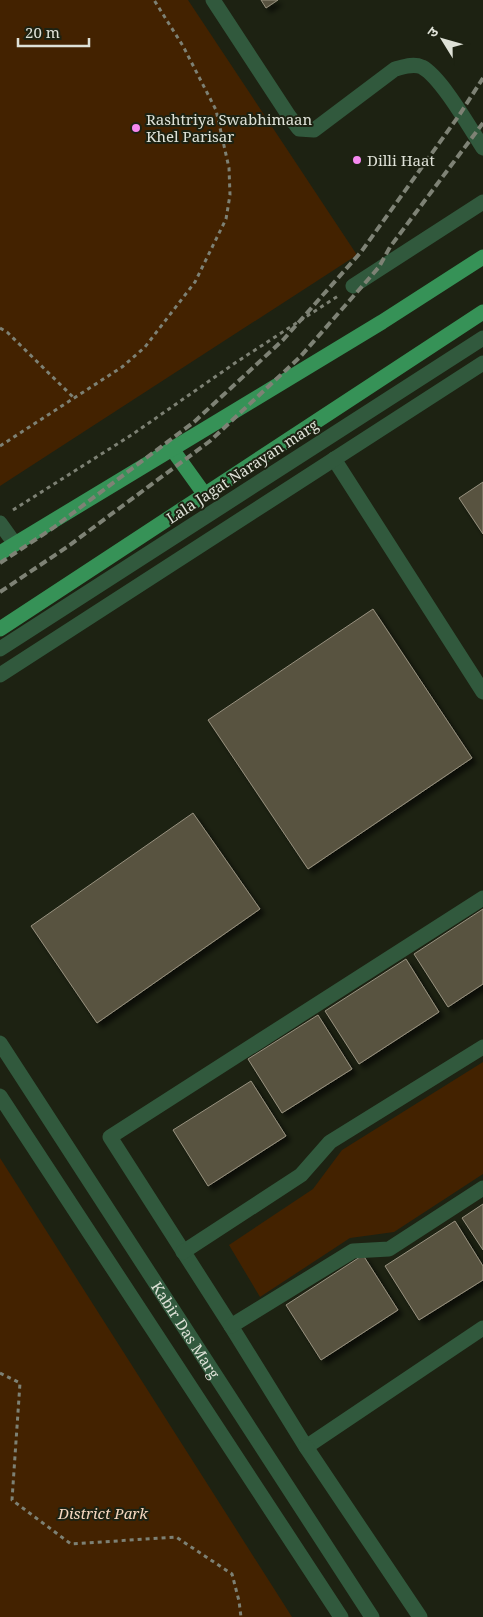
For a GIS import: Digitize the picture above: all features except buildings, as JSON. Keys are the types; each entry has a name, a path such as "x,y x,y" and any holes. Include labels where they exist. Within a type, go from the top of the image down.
{"main road":[{"path":"0,553 382,322 483,257"},
{"name":"Lala Jagat Narayan marg","path":"0,629 483,312"},
{"path":"172,449 205,494"}],"street":[{"path":"213,0 299,130 314,130 395,69 410,65 420,66 436,78 483,148"},
{"path":"353,286 483,202"},
{"path":"0,649 483,338"},
{"path":"0,675 483,363"},
{"path":"334,459 483,692"},
{"path":"4,518 15,544"},
{"path":"420,1617 306,1447 232,1326 110,1137 483,898"},
{"name":"Kabir Das Marg","path":"0,1043 372,1617"},
{"path":"183,1252 302,1175 330,1142 483,1047"},
{"name":"Kabir Das Marg","path":"0,1096 341,1617"},
{"path":"232,1326 353,1251 389,1249 483,1188"},
{"path":"306,1447 483,1328"}],"path":[{"path":"0,446 122,367 145,347 195,282 226,220 230,195 229,168 216,110 183,46 154,0"},
{"path":"4,518 353,286"},
{"path":"0,328 7,332 73,398"},
{"path":"0,1373 20,1383 12,1500 71,1544 176,1537 232,1574 241,1617"}],"green space":[{"name":"Rashtriya Swabhimaan Khel Parisar","path":"0,0 188,0 357,255 0,486"},
{"path":"483,1062 483,1174 394,1232 350,1238 260,1297 229,1245 313,1189 342,1150"},
{"name":"District Park","path":"0,1158 292,1617 0,1617"}],"railway":[{"path":"0,563 53,528 194,422 283,340 361,252 460,114 483,78"},
{"path":"0,592 67,547 210,441 300,357 379,267 390,247 483,123"}],"place":[{"name":"Rashtriya Swabhimaan Khel Parisar","path":"136,128"},
{"name":"Dilli Haat","path":"357,160"}]}
